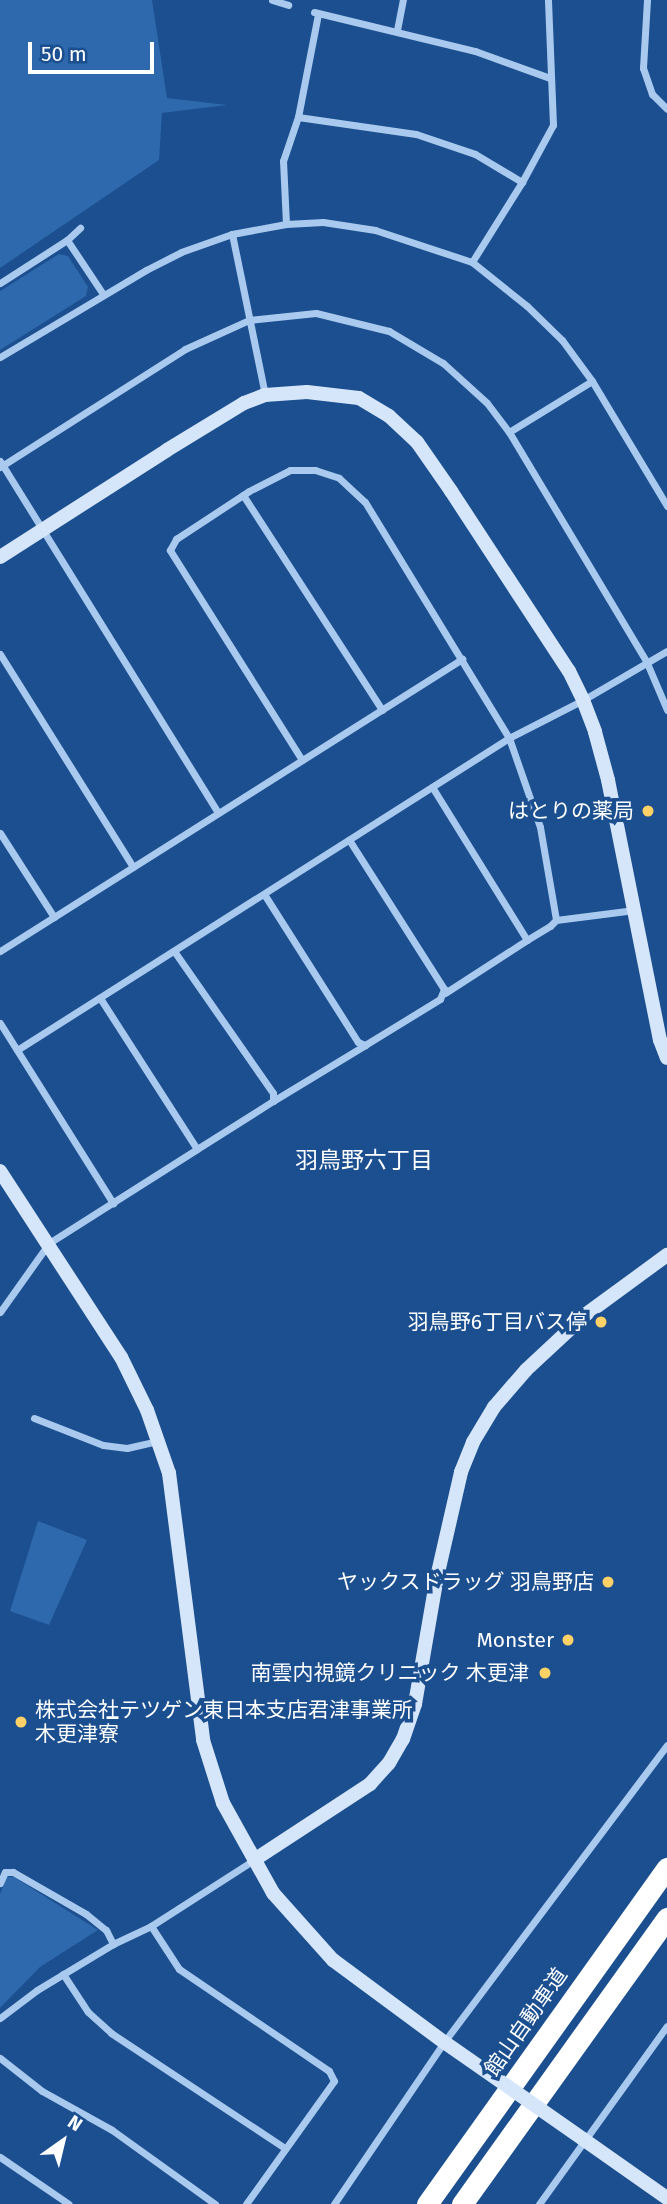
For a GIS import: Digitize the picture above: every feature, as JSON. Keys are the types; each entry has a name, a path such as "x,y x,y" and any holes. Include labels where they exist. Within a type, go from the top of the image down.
{"highway":[{"name":"館山自動車道","path":"426,2204 667,1868"},
{"path":"462,2204 667,1918"}],"street":[{"path":"272,0 288,5"},
{"path":"397,30 402,0"},
{"path":"472,262 522,182 553,125 548,0"},
{"path":"647,0 643,68 652,94 667,109"},
{"path":"286,224 283,161 298,117 316,13 397,30 475,51 550,79"},
{"path":"298,117 416,134 475,154 522,182"},
{"path":"0,357 103,294 181,251 232,234 286,224 323,222 375,230 472,262 527,306 562,340 592,381 667,506"},
{"path":"0,283 67,240 80,228"},
{"path":"232,234 264,395"},
{"path":"67,240 103,294"},
{"path":"218,813 1,464 186,349 249,320 316,313 389,331 443,363 487,404 509,432 647,663 667,710"},
{"path":"509,432 592,381"},
{"path":"0,558 178,443 244,403 264,395 307,392 359,398 403,428 466,513 569,671 583,701 608,780 660,1040 667,1058"},
{"path":"302,760 170,550 176,539 243,495 290,470 315,470 339,478 365,502 509,738 540,827 556,920"},
{"path":"243,495 382,709"},
{"path":"17,1050 509,738 583,701 667,651"},
{"path":"0,654 133,867"},
{"path":"0,951 462,659"},
{"path":"432,787 527,940"},
{"path":"0,832 54,917"},
{"path":"349,840 444,993"},
{"path":"264,894 358,1042 365,1045"},
{"path":"0,1312 48,1243 365,1045 556,920 634,910"},
{"path":"174,951 273,1093 272,1101"},
{"path":"100,998 197,1149"},
{"path":"0,1023 113,1203"},
{"path":"0,1171 121,1357 158,1441 169,1473 203,1740 223,1803 273,1893 333,1960 444,2042 667,2198"},
{"path":"0,2018 63,1974 113,1944 151,1926 370,1784 389,1763 403,1739 415,1704 437,1577 461,1472 473,1443 494,1407 526,1370 585,1315 667,1255"},
{"path":"34,1418 103,1445 127,1448 158,1441"},
{"path":"334,2204 444,2042 667,1745"},
{"path":"0,1883 5,1872 13,1872 86,1914 106,1930 113,1944"},
{"path":"151,1926 179,1969 329,2071 334,2081 246,2204"},
{"path":"63,1974 88,2012 111,2033 285,2148"},
{"path":"539,2204 583,2139 667,2026"},
{"path":"0,2058 43,2091 112,2130 215,2204"},
{"path":"0,2157 69,2204"}],"shaded area":[{"path":"0,0 152,0 167,98 227,105 162,113 159,160 0,268"},
{"path":"59,254 68,256 88,287 86,296 0,350 0,291"},
{"path":"38,1521 87,1540 49,1625 10,1611"},
{"path":"7,1877 14,1877 98,1930 40,1967 0,2008 0,1894"}],"place":[{"name":"はとりの薬局","path":"648,811"},
{"name":"羽鳥野6丁目バス停","path":"601,1322"},
{"name":"ヤックスドラッグ 羽鳥野店","path":"608,1582"},
{"name":"Monster","path":"568,1640"},
{"name":"南雲内視鏡クリニック 木更津","path":"545,1673"},
{"name":"株式会社テツゲン東日本支店君津事業所 木更津寮","path":"21,1722"}],"district":[{"name":"羽鳥野六丁目","path":"364,1160"}]}
